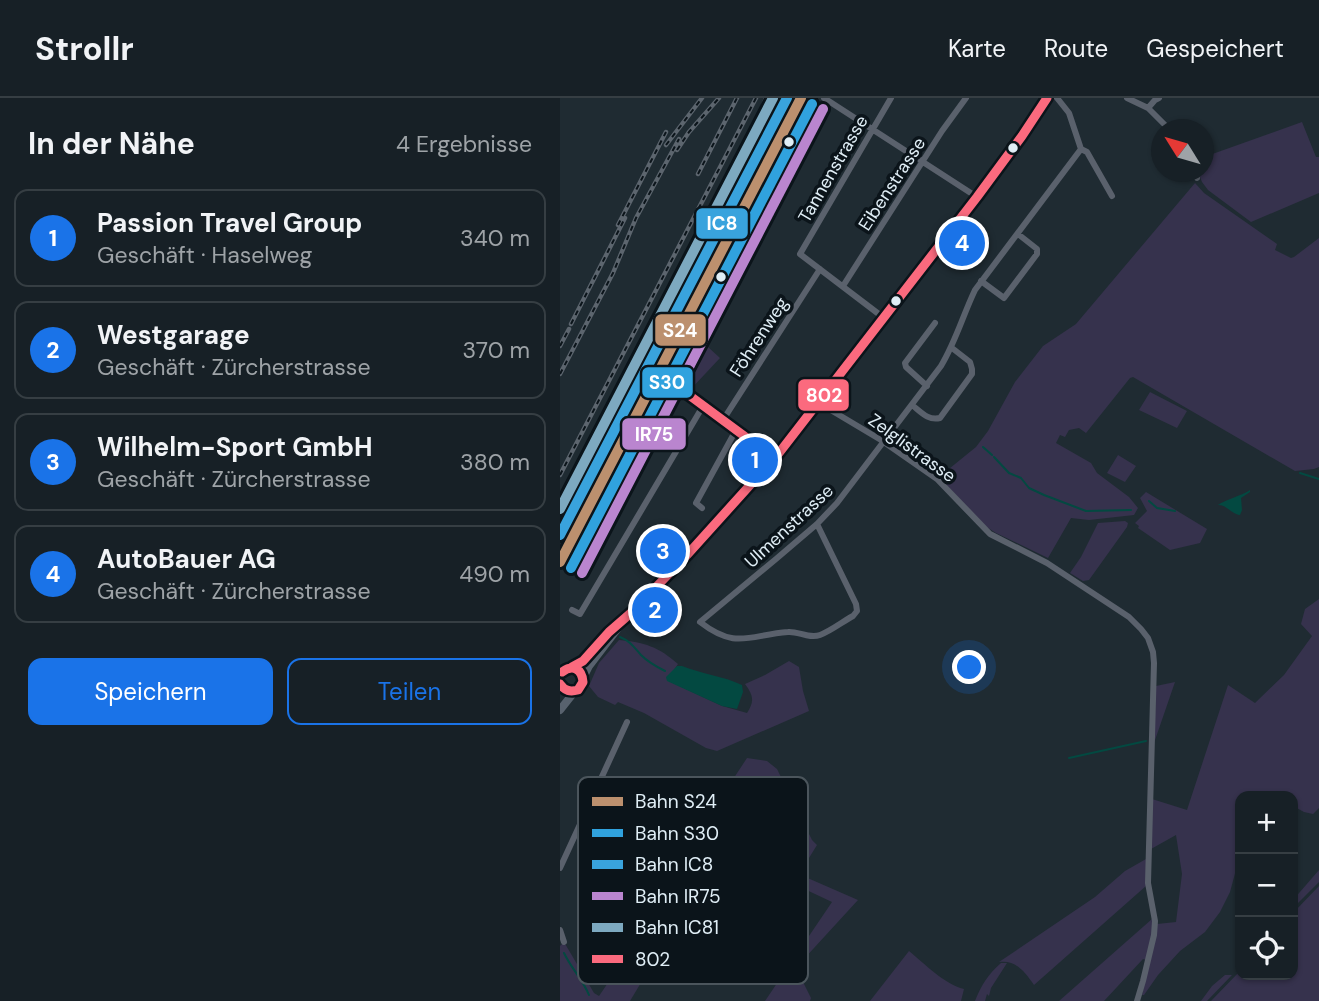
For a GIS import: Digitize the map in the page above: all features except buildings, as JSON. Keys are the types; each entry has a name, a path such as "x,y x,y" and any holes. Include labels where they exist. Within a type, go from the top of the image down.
{"main road":[{"path":"560,710 582,685 589,666 624,620 687,555 819,403 977,197 1047,98"},
{"path":"565,669 583,661 608,632 624,620"},
{"path":"565,669 579,670 583,678"},
{"path":"560,685 567,691 575,691"},
{"path":"560,685 560,695"}],"street":[{"path":"774,458 674,384 671,374 811,98"},
{"path":"824,98 977,197"},
{"name":"Tannenstrasse","path":"820,269 800,254 891,98"},
{"name":"Eibenstrasse","path":"842,286 966,98"},
{"path":"1057,98 1069,113 1081,149 1087,152 1112,196"},
{"path":"1127,98 1148,108 1159,119"},
{"path":"1148,108 1159,98"},
{"name":"Ulmenstrasse","path":"817,524 856,604 857,611 853,616 818,636 788,632 741,639 723,637 699,622 817,524 837,503 927,386 952,348 967,306 981,281 1081,149"},
{"path":"981,281 1004,297 1037,254 1037,249 1018,234"},
{"path":"820,269 884,317"},
{"name":"Föhrenweg","path":"723,420 820,269"},
{"path":"927,386 905,363 935,323"},
{"path":"912,405 928,418 940,418 969,378 972,369 970,362 952,348"},
{"name":"Zelglistrasse","path":"819,403 884,442 940,482 990,534 1047,563 1142,629 1150,645 1154,663 1148,883 1155,920 1154,935 1137,1001"},
{"path":"572,610 580,614 703,406"},
{"path":"702,508 696,503 736,430"},
{"path":"602,777 627,722"},
{"path":"560,868 578,829"},
{"path":"560,930 564,942"}],"shaded area":[{"path":"772,98 789,98 651,363 641,355"},
{"path":"1302,122 1316,157 1319,157 1319,193 1251,222 1208,190 1202,182 1214,182 1214,153"},
{"path":"1195,183 1204,193 1277,244 1275,250 1291,258 1319,238 1319,467 1295,471 1133,377 1130,378 1086,433 1079,428 1069,430 1065,437 1060,435 1056,443 1091,463 1097,473 1129,497 1138,508 1134,515 1089,520 1071,518 1048,558 985,526 939,477 976,447 1015,382 1043,346 1076,324"},
{"path":"696,336 720,358 690,390 676,375"},
{"path":"1150,392 1187,411 1177,428 1139,410"},
{"path":"1118,455 1136,466 1125,482 1107,473"},
{"path":"1250,490 1241,498 1240,515 1218,505 1224,501"},
{"path":"1146,492 1207,529 1200,543 1170,550 1138,528 1135,523 1147,511 1140,498"},
{"path":"1098,523 1128,523 1127,527 1089,580 1083,581 1070,573"},
{"path":"1319,599 1319,808 1313,814 1298,809 1298,791 1235,791 1235,874 1230,892 1220,912 1205,932 1180,951 1142,995 1157,924 1176,922 1182,874 1176,835 1151,849 1152,799 1187,810 1228,685 1255,703 1284,675 1312,636 1301,624 1305,609"},
{"path":"619,640 658,649 678,664 668,679 673,683 722,706 747,713 752,698 745,684 789,661 799,667 809,711 717,751 706,748 644,713 598,697 589,686 599,663"},
{"path":"677,666 742,685 743,692 737,709 722,706 667,681 666,677"},
{"path":"1175,682 1154,743 1156,686"},
{"path":"747,758 767,761 777,769 781,777 734,777"},
{"path":"808,832 817,845 808,860"},
{"path":"1146,859 1146,886 1034,985 1015,965 999,962 1095,897 1125,871"},
{"path":"1319,870 1319,882 1298,903 1298,894"},
{"path":"808,878 858,900 808,955 808,937 832,902 808,891"},
{"path":"1319,886 1319,1001 1211,1001 1235,976 1235,980 1298,980 1298,908"},
{"path":"1152,919 1152,935 1146,960 1143,959 1104,1001 1059,1001"},
{"path":"564,942 578,966 578,984 589,984 599,996 607,984 640,984 630,1001 560,1001 560,946"},
{"path":"909,951 942,978 964,989 961,1001 870,1001"},
{"path":"1001,963 1007,963 989,996 987,994 985,1001 975,1001 985,980"},
{"path":"1225,975 1232,975 1207,1001 1201,1001 1212,986"},
{"path":"777,984 804,984 811,998 810,1001 765,1001"}],"waterway":[{"path":"983,447 992,455"},
{"path":"994,457 1009,473 1021,478 1029,488 1044,495 1086,511 1131,510"},
{"path":"1300,473 1319,479"},
{"path":"1149,501 1157,508 1175,511"},
{"path":"620,637 665,671"},
{"path":"1069,758 1146,741"},
{"path":"564,953 578,975"},
{"path":"584,984 589,995"}],"railway":[{"path":"666,145 702,98"},
{"path":"677,150 719,98"},
{"path":"698,174 737,98"},
{"path":"560,475 756,98"},
{"path":"560,501 754,129 766,98"},
{"path":"618,225 666,132"},
{"path":"560,374 613,273 636,218 679,139"},
{"path":"571,324 625,218"},
{"path":"560,346 569,329"}],"rail line":[{"name":"IC81","path":"560,509 773,98"},
{"name":"IC8","path":"560,535 787,98"},
{"name":"S24","path":"560,562 801,98"},
{"name":"S30","path":"571,568 812,104"},
{"name":"IR75","path":"582,573 823,109"}],"transit line":[{"name":"802","path":"674,384 672,374 811,98"},
{"name":"802","path":"572,667 583,661 609,632 632,612 779,453 977,197 1047,98"},
{"name":"802","path":"674,384 774,458"},
{"name":"802","path":"560,684 566,690 573,691 578,690 583,682 576,669 570,668 562,672"}],"place":[{"name":"AutoBauer AG","path":"962,243"},
{"name":"Passion Travel Group","path":"755,460"},
{"name":"Wilhelm-Sport GmbH","path":"663,551"},
{"name":"Westgarage","path":"655,610"}]}
